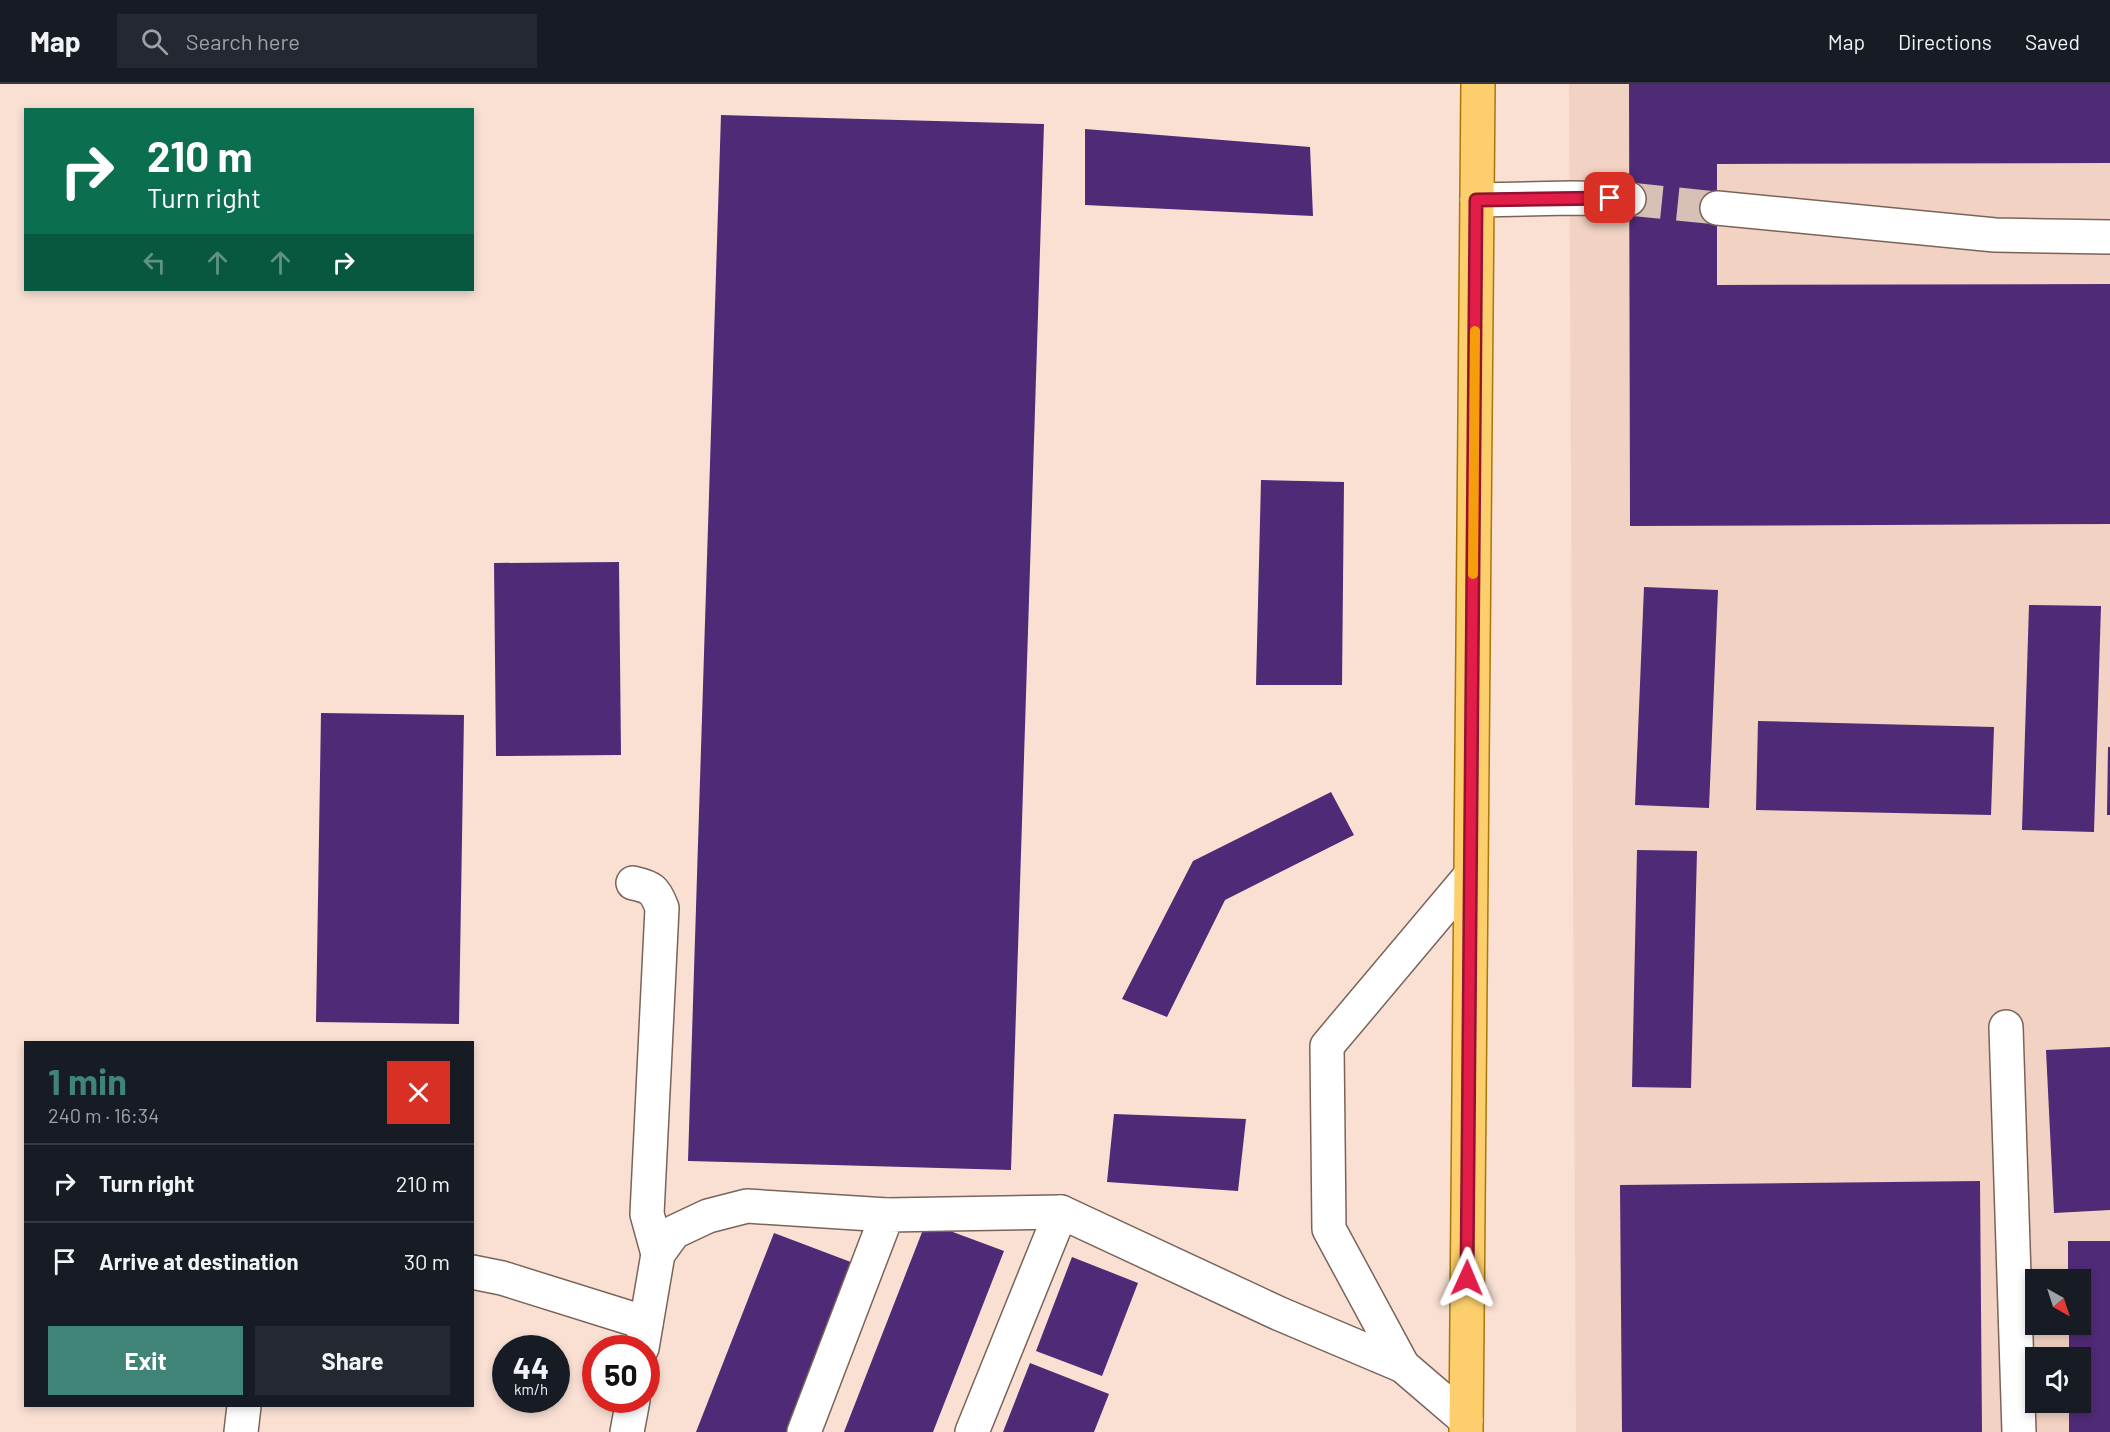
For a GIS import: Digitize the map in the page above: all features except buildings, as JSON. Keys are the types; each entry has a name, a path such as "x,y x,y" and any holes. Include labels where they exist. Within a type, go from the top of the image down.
{"main road":[{"path":"1466,1426 1478,84"}],"lane":[{"path":"1476,200 1629,199"},
{"path":"1717,208 1995,235 2110,237"},
{"path":"1466,1426 1403,1366 1329,1229 1327,1046 1470,876"},
{"path":"633,883 649,887 657,895 662,908 647,1214 658,1254 644,1335"},
{"path":"2006,1027 2019,1432"},
{"path":"658,1254 674,1232 708,1216 747,1206 887,1215 1061,1212 1280,1314 1403,1366"},
{"path":"972,1432 1061,1212"},
{"path":"804,1432 887,1215"},
{"path":"474,1272 502,1278 642,1335"},
{"path":"242,1432 244,1407"},
{"path":"627,1432 631,1413"}],"shaded area":[{"path":"1569,84 2110,84 2110,1432 1576,1432"}],"tunnel":[{"path":"1629,199 1717,208"}],"slow traffic":[{"path":"1473,574 1475,331"}],"route":[{"path":"1467,1278 1476,200 1610,198"}]}
